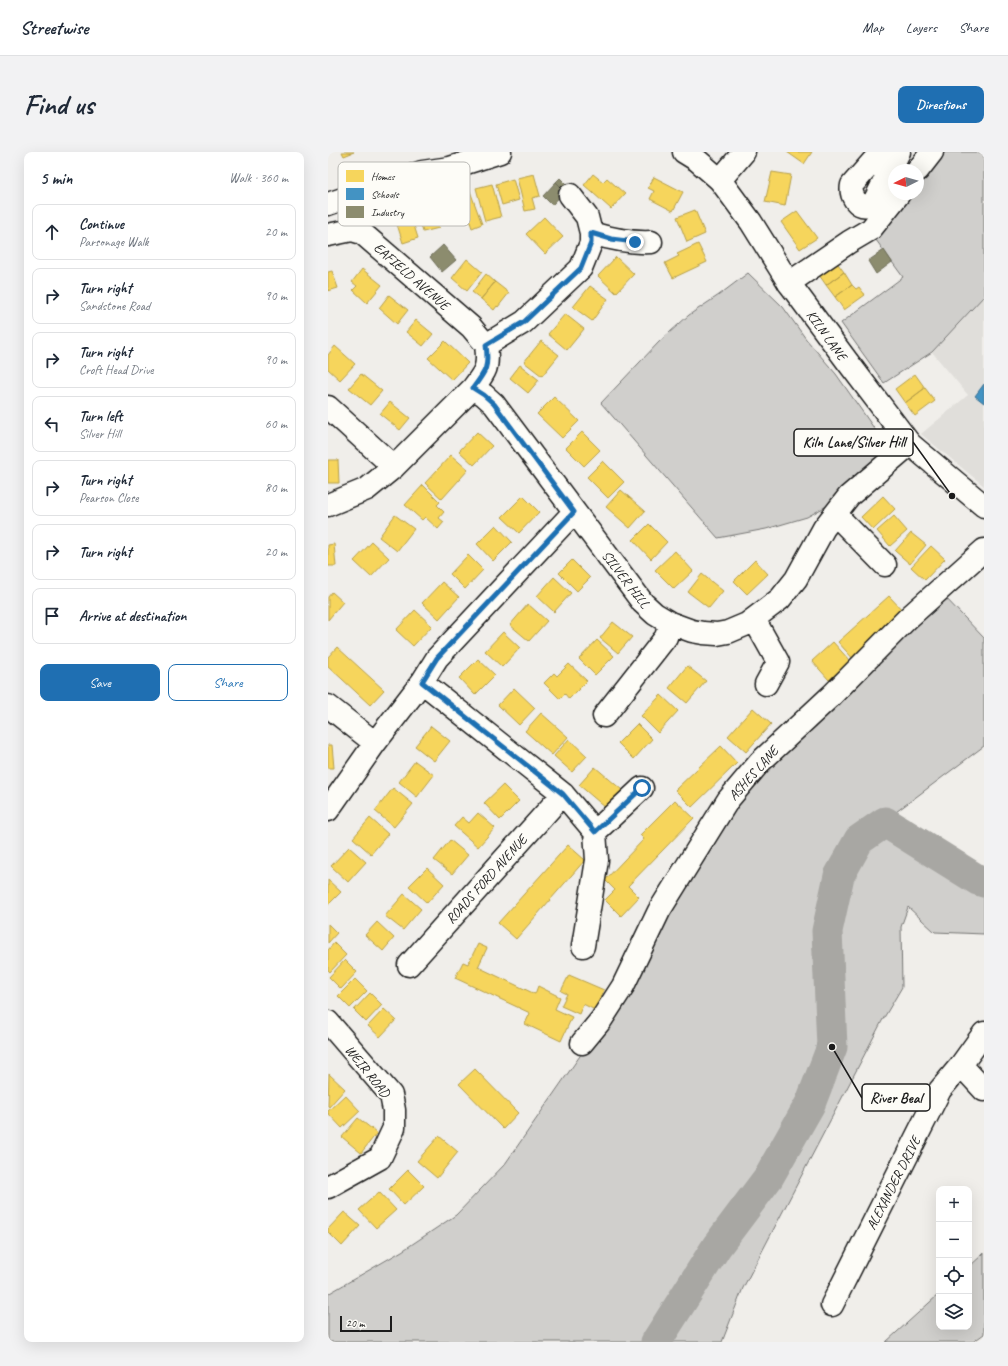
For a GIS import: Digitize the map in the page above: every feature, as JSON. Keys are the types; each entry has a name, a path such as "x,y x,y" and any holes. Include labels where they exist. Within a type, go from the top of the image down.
{"street":[{"path":"434,162 447,152"},
{"path":"469,162 500,152"},
{"name":"KILN LANE","path":"684,152 697,160 720,180 751,222 789,283 846,361 910,444 984,506"},
{"path":"720,180 744,152"},
{"path":"880,152 852,185 851,191 854,200 862,205 868,206 874,202 899,152"},
{"path":"923,164 932,152"},
{"path":"328,505 339,502 367,488 394,468 473,388 484,374 486,369 486,345 524,322 581,268 591,243 591,233 587,217 570,195"},
{"path":"789,283 848,242 871,229 894,200"},
{"path":"328,204 338,201"},
{"name":"EAFIELD AVENUE","path":"328,234 352,230 362,233 471,327 486,345"},
{"path":"591,233 622,241 651,242"},
{"name":"SILVER HILL","path":"473,388 494,404 644,603 655,614 670,623 692,631 703,633 717,634 737,628 754,619 780,599 796,579 814,544 849,496 910,444"},
{"path":"328,407 394,468"},
{"path":"328,810 375,743 422,682 437,658 574,512"},
{"path":"835,514 885,565"},
{"name":"ASHES LANE","path":"582,1043 594,1016 624,986 659,911 728,800 760,762 832,695 907,619 984,550"},
{"path":"754,619 778,662 766,684"},
{"path":"604,716 666,637 670,623"},
{"path":"422,682 563,794 595,832 597,860 583,946"},
{"path":"328,706 375,743"},
{"path":"595,832 642,788"},
{"name":"ROADS FORD AVENUE","path":"408,965 563,794"},
{"name":"WEIR ROAD","path":"328,1022 391,1095 394,1110 394,1128 380,1158 328,1187"},
{"name":"ALEXANDER DRIVE","path":"832,1305 940,1090 984,1034"},
{"path":"961,1065 984,1090"}],"shaded area":[{"path":"923,152 984,152 984,296 932,352 884,383 841,323 903,277 868,229 890,200 924,200 924,164 920,164"},
{"path":"984,246 984,486 921,434 968,395 932,352 884,383 841,323"},
{"path":"748,273 783,307 806,339 836,374 890,451 832,503 807,517 766,529 718,538 601,403 659,342 689,315"},
{"path":"943,595 984,638 984,746 888,818 870,818 851,828 835,858 821,897 819,952 820,1033 808,1077 771,1153 672,1293 646,1342 328,1342 328,1294 402,1251 456,1215 505,1164 609,1014 739,793"},
{"path":"874,837 888,837 911,845 969,881 984,887 984,934 935,932 908,907 901,927 902,987 882,1021 743,1288 722,1342 668,1342 725,1248 779,1176 816,1107 839,1046 835,929 845,883 862,849"},
{"path":"984,1253 984,1334 973,1342 886,1342 936,1297 936,1330 972,1330 972,1264"}],"building: Homes":[{"path":"342,152 354,152 344,156"},
{"path":"787,152 812,152 804,164"},
{"path":"772,172 791,175 785,206 765,202"},
{"path":"534,174 540,196 532,198 535,209 525,211 517,178"},
{"path":"593,174 603,182 607,178 625,194 611,209 584,185"},
{"path":"654,177 683,192 673,211 650,199 654,191 648,188"},
{"path":"513,179 519,200 502,205 496,184"},
{"path":"492,184 501,217 485,221 476,188"},
{"path":"470,191 482,224 472,228 470,222"},
{"path":"695,210 705,234 687,242 677,217"},
{"path":"797,211 817,238 800,249 781,222"},
{"path":"544,217 563,237 545,254 526,234"},
{"path":"398,226 414,226 418,238 403,243"},
{"path":"421,226 438,226 439,228 423,232"},
{"path":"698,244 707,262 673,278 665,263 679,256 677,254"},
{"path":"616,257 634,274 616,293 598,276"},
{"path":"467,259 482,272 467,291 452,278"},
{"path":"835,260 844,272 826,285 817,272"},
{"path":"362,269 382,285 367,303 353,290 357,286 352,282"},
{"path":"332,271 338,288 328,291 328,272"},
{"path":"844,272 852,285 835,297 826,285"},
{"path":"486,274 495,282 481,299 472,292"},
{"path":"495,282 509,293 494,310 481,299"},
{"path":"852,285 856,289 859,287 865,295 844,310 835,297"},
{"path":"590,286 608,299 592,321 573,307"},
{"path":"389,295 408,310 397,324 379,308"},
{"path":"565,314 584,329 567,350 548,334"},
{"path":"416,320 433,334 423,346 406,332"},
{"path":"445,341 468,363 452,380 428,358"},
{"path":"541,341 559,355 542,376 524,362"},
{"path":"335,346 355,364 340,380 328,369 328,355"},
{"path":"520,365 539,380 528,393 510,378"},
{"path":"361,374 382,391 370,405 349,388"},
{"path":"915,374 925,388 905,403 895,389"},
{"path":"925,388 935,401 915,416 905,403"},
{"path":"554,397 579,421 562,438 537,414"},
{"path":"390,402 410,418 400,430 380,414"},
{"path":"477,432 492,446 474,465 459,451"},
{"path":"582,432 600,450 584,466 566,448"},
{"path":"451,455 468,470 442,499 425,483"},
{"path":"328,460 338,460 339,483 328,483"},
{"path":"603,461 624,482 608,498 587,477"},
{"path":"423,485 440,502 437,505 444,512 439,518 444,522 438,529 425,517 422,520 405,505"},
{"path":"621,490 645,511 630,528 606,507"},
{"path":"523,496 539,512 519,533 502,517"},
{"path":"883,496 895,509 873,530 861,517"},
{"path":"395,515 414,529 397,551 379,537"},
{"path":"894,516 907,531 890,546 877,531"},
{"path":"649,524 667,542 651,559 633,540"},
{"path":"496,525 512,542 493,561 477,544"},
{"path":"911,533 926,545 910,564 895,551"},
{"path":"372,542 389,558 371,577 354,561"},
{"path":"334,544 336,566 328,566 328,545"},
{"path":"931,546 945,559 925,580 911,567"},
{"path":"675,551 693,571 674,589 655,570"},
{"path":"468,555 483,570 465,589 450,574"},
{"path":"572,560 590,578 577,591 559,573"},
{"path":"755,560 768,574 747,594 734,581"},
{"path":"702,574 723,591 709,608 688,592"},
{"path":"554,577 571,593 554,612 537,596"},
{"path":"442,582 459,597 439,619 422,603"},
{"path":"332,592 343,602 328,620 328,597"},
{"path":"889,596 906,614 855,661 838,642"},
{"path":"528,604 547,621 529,641 510,625"},
{"path":"415,610 432,626 413,646 396,630"},
{"path":"613,622 632,637 618,653 600,638"},
{"path":"503,632 520,648 502,667 485,651"},
{"path":"597,640 614,656 595,675 579,659"},
{"path":"833,642 850,661 829,680 812,661"},
{"path":"337,647 384,690 370,705 328,666 328,657"},
{"path":"478,659 495,675 475,695 459,678"},
{"path":"569,664 587,681 569,699 565,694 560,699 544,683 554,673 557,676"},
{"path":"687,666 706,681 687,703 669,688"},
{"path":"514,688 535,708 519,725 498,705"},
{"path":"661,695 678,711 658,733 641,716"},
{"path":"753,708 771,724 746,752 728,736"},
{"path":"541,713 568,737 552,755 525,731"},
{"path":"637,724 652,739 634,759 618,743"},
{"path":"431,726 450,741 434,761 415,746"},
{"path":"569,739 587,756 572,772 554,756"},
{"path":"328,745 332,745 334,768 328,768"},
{"path":"721,746 737,763 692,807 675,790"},
{"path":"415,761 434,775 417,797 399,782"},
{"path":"595,767 622,790 606,808 579,785"},
{"path":"503,785 519,801 500,820 484,803"},
{"path":"393,788 413,804 394,827 375,811"},
{"path":"675,800 694,818 628,886 639,897 621,916 605,900 615,890 605,880 644,839 640,835"},
{"path":"478,813 495,828 478,847 454,826 462,817 469,823"},
{"path":"370,818 388,834 371,854 353,838"},
{"path":"450,840 468,855 452,874 434,860"},
{"path":"568,845 585,860 516,939 498,923"},
{"path":"349,847 366,862 348,882 331,866"},
{"path":"427,868 444,884 427,903 409,886"},
{"path":"328,880 341,892 328,905"},
{"path":"404,894 421,909 403,930 385,916"},
{"path":"377,922 394,938 383,951 365,935"},
{"path":"328,924 337,933 328,943"},
{"path":"334,943 346,955 330,972 328,970 328,950"},
{"path":"478,944 487,948 478,967 535,994 538,986 560,997 555,1009 572,1017 561,1041 525,1024 530,1013 455,978 463,962 468,964"},
{"path":"345,960 357,972 341,989 329,977"},
{"path":"569,975 604,990 595,1010 583,1004 579,1014 561,1006 567,994 561,991"},
{"path":"355,979 367,991 350,1008 338,996"},
{"path":"370,993 382,1005 366,1022 354,1010"},
{"path":"384,1009 396,1020 380,1037 368,1026"},
{"path":"475,1069 518,1113 503,1129 459,1084"},
{"path":"329,1074 345,1089 329,1107 328,1106"},
{"path":"345,1095 360,1111 342,1128 328,1113 328,1111"},
{"path":"358,1118 377,1133 361,1153 342,1137"},
{"path":"439,1136 458,1152 437,1178 417,1161"},
{"path":"408,1170 424,1186 404,1205 389,1189"},
{"path":"379,1192 396,1210 376,1228 359,1210"},
{"path":"344,1212 360,1226 342,1246 328,1232 328,1229"}],"building: Schools":[{"path":"984,384 984,403 975,396"}],"building: Industry":[{"path":"560,178 569,187 565,191 556,182"},
{"path":"556,182 565,191 552,205 543,196"},
{"path":"443,245 456,260 442,272 430,257"},
{"path":"884,250 892,262 876,274 868,261"}],"waterway":[{"path":"656,1342 717,1246 768,1178 810,1104 832,1047 827,931 839,876 859,840 885,822 978,880 984,882"}],"place":[{"name":"Kiln Lane/Silver Hill","path":"952,496"},
{"name":"River Beal","path":"832,1047"}],"route":[{"path":"635,242 611,239 591,233 591,243 581,268 524,322 486,345 486,369 473,388 494,404 574,512 437,658 422,682 563,794 595,832 642,788"}]}
